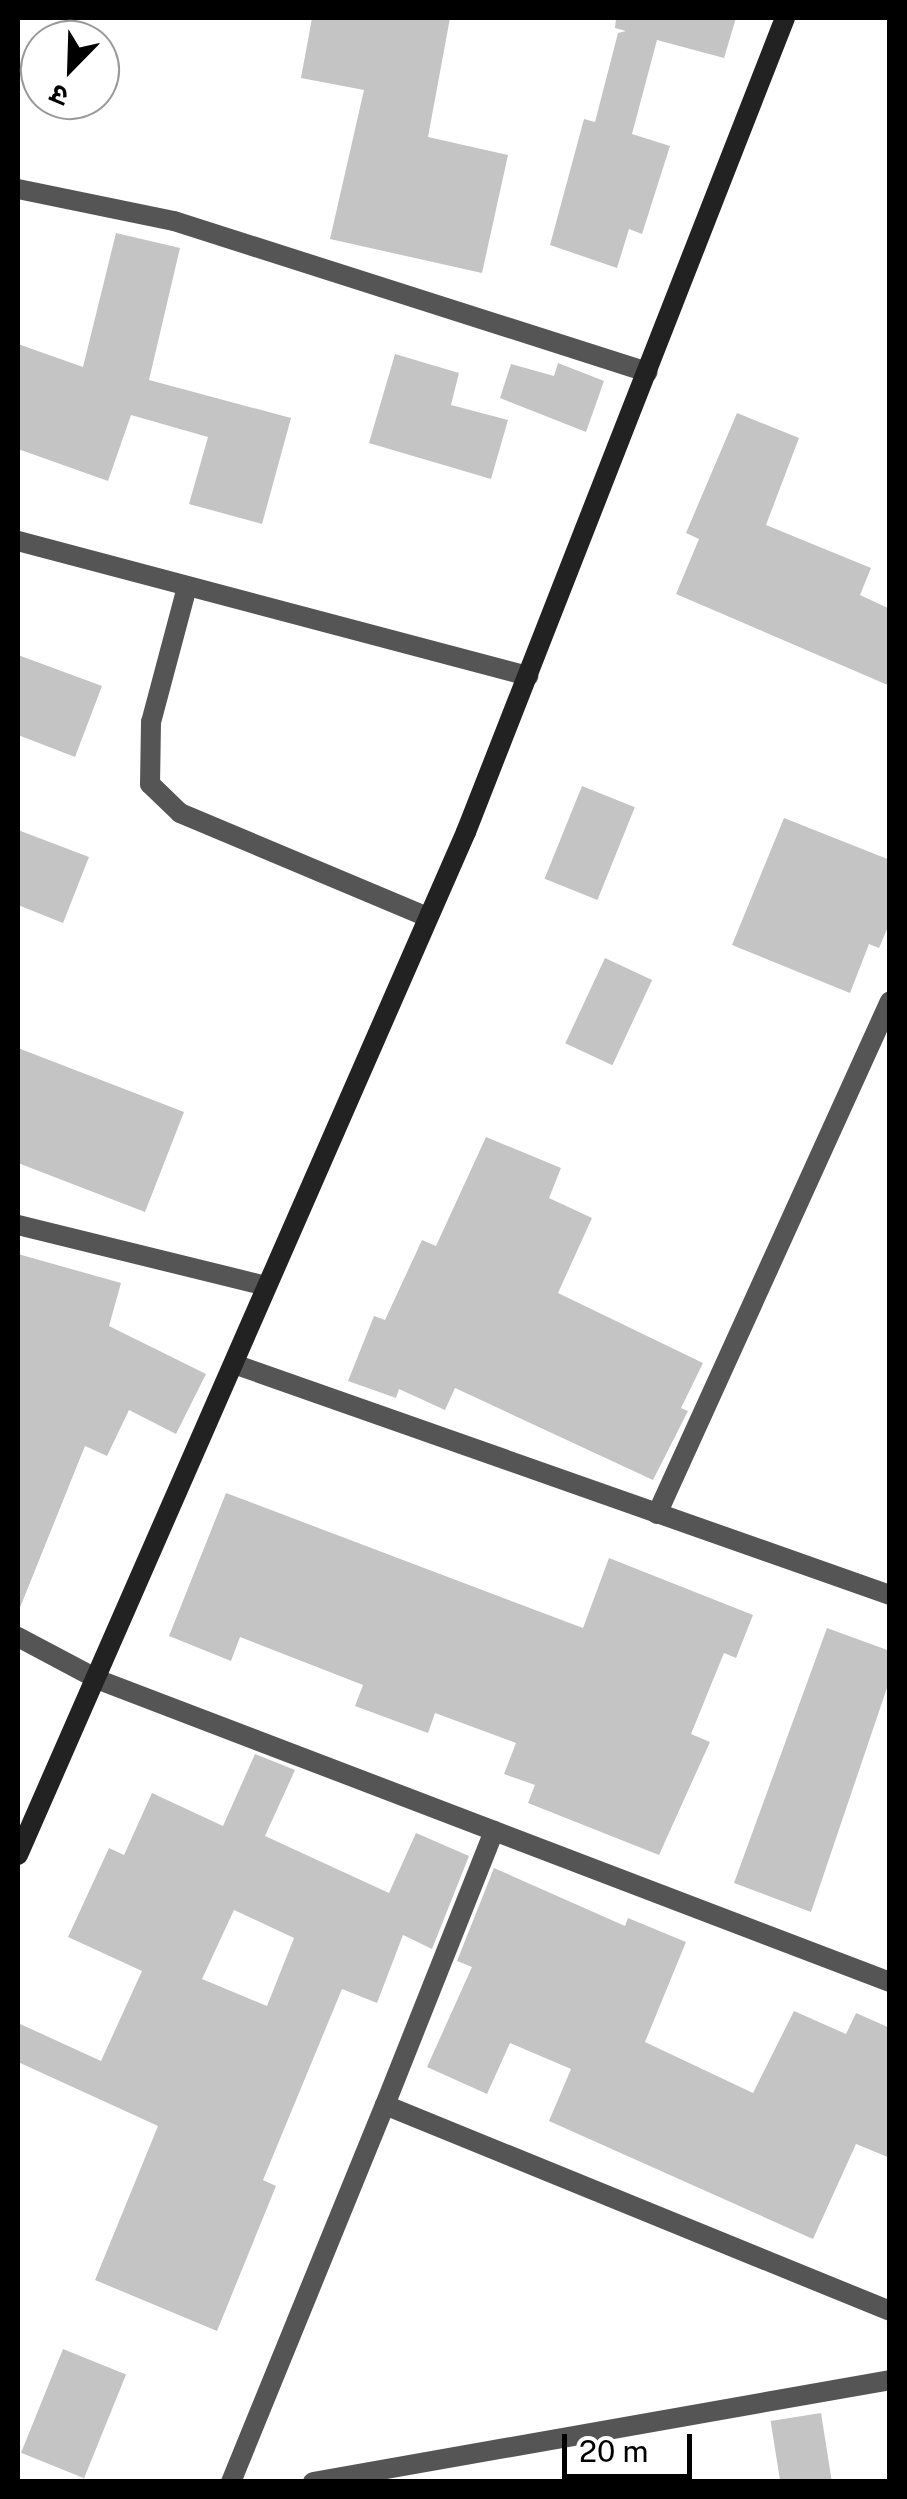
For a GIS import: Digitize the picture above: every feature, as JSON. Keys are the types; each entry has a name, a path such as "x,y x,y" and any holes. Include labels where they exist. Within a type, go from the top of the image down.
{"street":[{"path":"18,1855 99,1680 428,917 528,676 785,18"},
{"path":"18,189 174,221 648,372"},
{"path":"18,541 528,676"},
{"path":"187,587 152,722 150,784 180,813 428,917"},
{"path":"658,1514 890,1001"},
{"path":"18,1225 267,1286"},
{"path":"234,1364 890,1596"},
{"path":"18,1637 99,1680 890,1982"},
{"path":"231,2482 494,1831"},
{"path":"385,2105 890,2311"},
{"path":"313,2482 890,2380"}],"building":[{"path":"312,18 450,18 428,137 508,155 482,273 330,239 364,90 301,78"},
{"path":"616,18 736,18 724,58 657,40 632,134 670,146 642,234 629,229 617,268 550,245 584,119 595,122 618,33 626,31 615,28"},
{"path":"116,233 180,248 149,380 291,418 262,524 189,504 208,437 131,415 108,481 18,449 18,344 83,367"},
{"path":"395,354 459,373 451,405 508,420 491,479 369,443"},
{"path":"558,363 604,381 586,432 500,398 511,364 554,376"},
{"path":"737,413 799,438 766,525 871,568 860,595 890,609 890,686 676,594 699,539 686,533"},
{"path":"18,655 102,686 75,757 18,735"},
{"path":"582,786 635,807 597,900 545,879"},
{"path":"784,818 890,860 890,922 879,948 869,944 850,993 732,945"},
{"path":"18,830 89,857 63,923 18,905"},
{"path":"605,958 652,980 612,1065 565,1043"},
{"path":"18,1048 184,1112 145,1212 18,1163"},
{"path":"486,1137 561,1168 549,1198 592,1218 558,1293 703,1363 681,1408 688,1411 653,1480 455,1388 445,1410 399,1389 396,1398 348,1381 374,1316 385,1320 422,1240 436,1246"},
{"path":"18,1254 121,1283 109,1326 206,1374 176,1434 129,1410 107,1456 85,1446 19,1610"},
{"path":"226,1493 583,1628 609,1558 753,1615 736,1658 724,1653 691,1734 710,1742 659,1855 528,1803 535,1785 504,1774 516,1743 435,1713 428,1733 355,1706 363,1685 240,1637 231,1661 169,1636"},
{"path":"827,1628 890,1651 890,1679 811,1912 734,1883"},
{"path":"255,1754 295,1770 265,1836 389,1893 416,1833 469,1856 432,1949 403,1935 377,2003 342,1989 263,2180 276,2186 217,2331 95,2280 158,2126 18,2062 18,2023 101,2061 142,1971 68,1937 109,1848 124,1855 152,1793 223,1826","holes":["234,1910 294,1938 267,2006 202,1979"]},
{"path":"494,1868 625,1926 628,1918 686,1942 645,2042 753,2093 794,2011 846,2034 856,2013 890,2028 890,2158 856,2144 813,2239 549,2121 571,2069 510,2043 487,2094 427,2067 472,1967 457,1961"},
{"path":"63,2349 126,2374 84,2478 21,2453"},
{"path":"821,2413 832,2482 780,2482 771,2421"}]}
